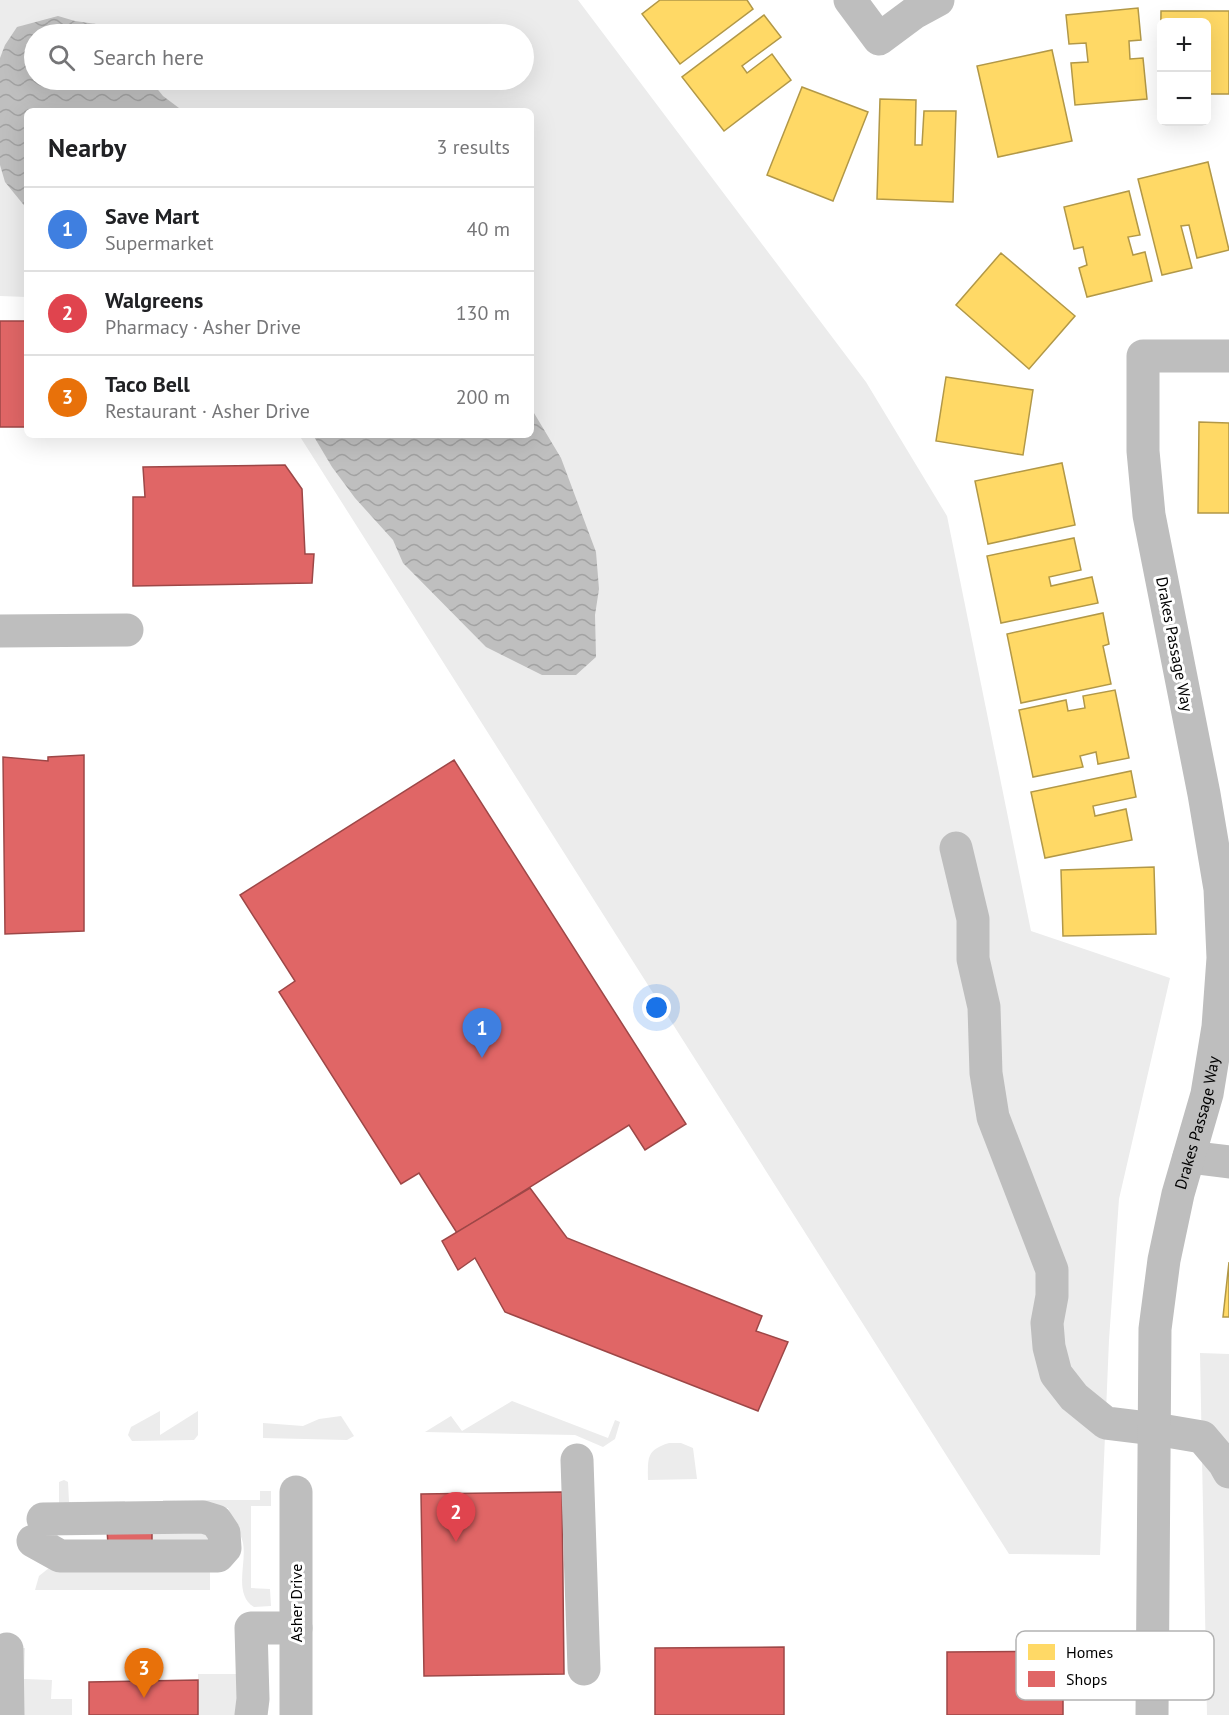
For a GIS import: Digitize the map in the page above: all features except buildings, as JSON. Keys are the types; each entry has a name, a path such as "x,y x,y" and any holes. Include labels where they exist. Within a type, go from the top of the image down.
{"street":[{"path":"850,0 879,39 914,13 938,0"},
{"name":"Drakes Passage Way","path":"1153,1631 1155,1329 1164,1260 1178,1194 1207,1094 1218,1027 1223,958 1217,790 1149,515 1143,451 1143,356 1229,356"},
{"path":"0,631 127,630"},
{"path":"957,848 973,920 973,959 984,1007 986,1073 993,1117 1052,1270 1052,1296 1047,1323 1049,1347 1056,1374 1074,1396 1106,1423 1202,1437 1229,1472"},
{"path":"1190,1157 1229,1162"},
{"path":"577,1460 584,1669"},
{"name":"Asher Drive","path":"296,1492 296,1715"},
{"path":"251,1715 253,1699 251,1628 296,1628"},
{"path":"7,1649 8,1715"},
{"name":"Drakes Passage Way","path":"1152,1700 1152,1715"}],"shaded area":[{"path":"0,0 578,0 866,382 947,516 1031,931 1170,978 1119,1199 1109,1340 1100,1555 1009,1554 301,438 534,438 534,108 24,108 24,297 0,296"},
{"path":"1200,1353 1229,1354 1229,1715 1207,1715 1207,1700 1214,1700 1214,1631 1205,1631"},
{"path":"512,1401 608,1438 615,1420 620,1422 615,1439 603,1447 575,1435 425,1432 451,1416 462,1431"},
{"path":"160,1411 160,1435 198,1411 198,1435 194,1440 132,1441 128,1435 131,1427"},
{"path":"341,1416 354,1436 347,1440 263,1438 263,1423 303,1426 319,1419"},
{"path":"669,1443 681,1443 693,1448 697,1479 648,1480 648,1466 652,1452"},
{"path":"64,1480 68,1482 69,1502 125,1501 125,1512 59,1506 59,1482"},
{"path":"260,1491 271,1491 271,1506 251,1506 251,1588 270,1589 271,1606 254,1607 244,1594 242,1586 243,1543 228,1508 173,1508 163,1512 163,1500 260,1500"},
{"path":"204,1528 210,1541 152,1546 152,1529"},
{"path":"49,1568 210,1572 210,1590 35,1590 39,1576"},
{"path":"20,1648 25,1648 24,1679 52,1680 51,1699 72,1699 72,1715 18,1715"},
{"path":"198,1674 243,1674 243,1715 198,1715"}],"water":[{"path":"58,16 96,24 28,24"},
{"path":"24,25 24,90 158,90 179,108 24,108 24,205 5,182 0,165 0,58 5,45 17,27"},
{"path":"534,413 561,458 596,552 599,589 595,615 596,657 576,675 542,675 486,647 403,563 393,540 355,498 332,467 315,438 534,438"}],"place":[{"name":"Save Mart","path":"482,1058"},
{"name":"Walgreens","path":"456,1542"},
{"name":"Taco Bell","path":"144,1698"}]}
